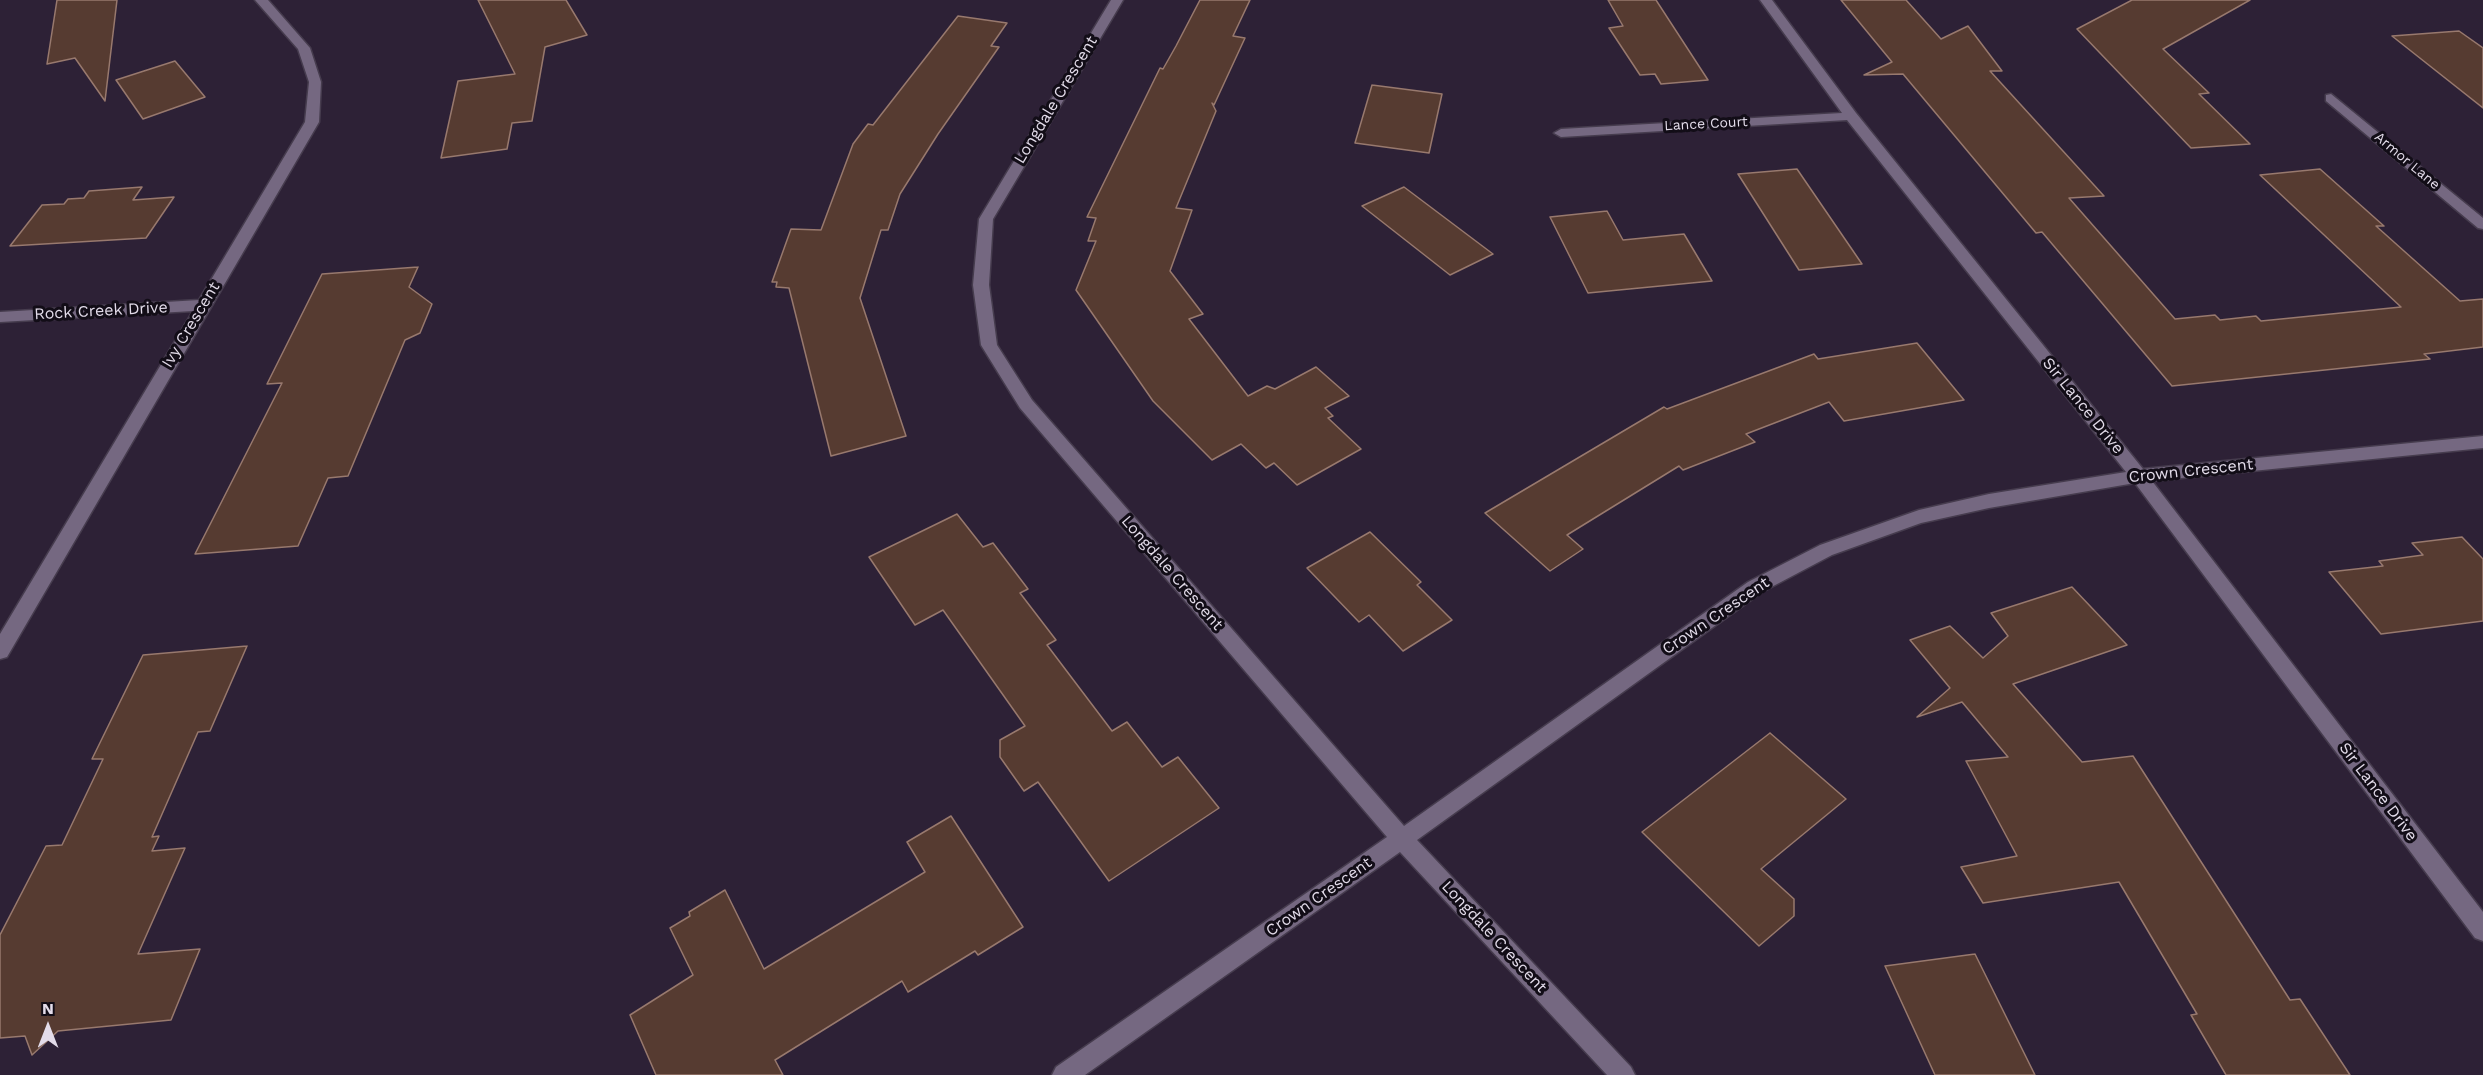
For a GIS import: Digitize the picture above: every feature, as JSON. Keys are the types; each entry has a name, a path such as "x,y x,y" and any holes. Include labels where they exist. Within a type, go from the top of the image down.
{"street":[{"name":"Ivy Crescent","path":"0,651 312,122 315,82 304,48 261,0"},
{"name":"Longdale Crescent","path":"1117,0 986,219 981,285 989,345 1026,404 1402,839 1623,1075"},
{"name":"Sir Lance Drive","path":"1766,0 1851,116 2139,476 2483,930"},
{"name":"Armor Lane","path":"2331,98 2483,225"},
{"name":"Lance Court","path":"1561,133 1851,116"},
{"name":"Rock Creek Drive","path":"0,317 202,305"},
{"name":"Crown Crescent","path":"1064,1075 1402,839 1755,587 1826,550 1929,515 1989,501 2139,476 2483,442"}],"building":[{"path":"57,0 117,0 105,101 75,58 47,64"},
{"path":"478,0 566,0 587,35 545,47 532,121 512,123 507,149 441,158 458,81 515,74"},
{"path":"1200,0 1250,0 1233,36 1245,38 1214,105 1212,103 1216,111 1176,208 1192,210 1170,271 1203,314 1189,319 1248,396 1267,386 1275,389 1316,367 1349,396 1325,408 1333,416 1328,418 1361,449 1297,485 1274,463 1266,468 1241,444 1212,460 1153,401 1076,290 1096,241 1088,241 1096,218 1087,217 1160,68 1163,69"},
{"path":"1608,0 1656,0 1708,80 1661,84 1655,74 1640,75 1609,28 1623,26"},
{"path":"1841,0 1906,0 1941,39 1968,26 2002,71 1990,71 2104,196 2069,198 2175,319 2215,315 2220,320 2256,316 2261,321 2401,307 2260,175 2320,169 2384,226 2376,226 2460,301 2483,299 2483,347 2424,354 2430,359 2172,386 2042,232 2036,233 1903,74 1864,75 1892,62"},
{"path":"2132,0 2250,0 2163,49 2209,93 2199,94 2250,144 2191,148 2077,29"},
{"path":"958,16 1007,23 991,46 999,47 938,134 900,194 888,230 881,230 860,298 906,436 831,456 789,288 776,287 777,282 772,282 791,229 821,230 853,144 868,124 873,125"},
{"path":"2459,31 2483,48 2483,108 2392,36"},
{"path":"175,61 205,97 143,119 116,80"},
{"path":"1372,85 1442,94 1429,153 1355,143"},
{"path":"1797,169 1862,264 1799,270 1738,174"},
{"path":"142,187 133,200 174,197 146,238 10,246 42,205 64,204 68,199 84,198 89,191"},
{"path":"1404,187 1493,254 1450,275 1362,206"},
{"path":"1607,211 1623,240 1684,234 1712,281 1588,293 1550,217"},
{"path":"418,267 409,287 432,304 420,333 405,340 348,476 328,478 298,546 195,554 282,383 267,384 322,274"},
{"path":"1917,343 1964,400 1844,421 1829,402 1746,434 1755,442 1683,470 1679,466 1567,535 1583,549 1550,571 1485,513 1664,407 1667,409 1814,354 1818,359"},
{"path":"957,514 983,547 993,543 1028,589 1020,593 1056,640 1047,645 1112,731 1127,722 1162,767 1178,757 1219,808 1109,881 1038,782 1024,791 1000,757 1000,740 1025,726 943,610 915,625 869,557"},
{"path":"1370,532 1421,582 1417,585 1452,620 1403,651 1369,615 1359,622 1307,568"},
{"path":"2462,537 2483,559 2483,621 2381,634 2329,572 2383,566 2379,561 2423,555 2412,543"},
{"path":"2072,587 2127,645 2013,684 2082,762 2133,756 2290,1000 2300,999 2350,1075 2226,1075 2191,1015 2197,1014 2119,882 1983,903 1961,867 2017,856 1966,761 2008,757 1962,702 1917,717 1950,688 1910,640 1950,626 1983,658 2008,636 1991,613"},
{"path":"247,646 210,731 198,732 152,837 159,836 152,851 185,848 138,954 200,949 171,1020 58,1031 32,1055 25,1036 0,1038 0,935 46,846 62,845 103,759 92,759 143,655"},
{"path":"1770,733 1846,799 1761,869 1794,899 1794,916 1759,946 1642,832"},
{"path":"951,816 1023,927 978,955 975,951 908,992 902,981 775,1060 783,1075 656,1075 630,1015 693,975 670,928 690,916 689,912 725,890 764,969 925,872 907,842"},
{"path":"1975,954 2035,1075 1935,1075 1885,966"}]}
